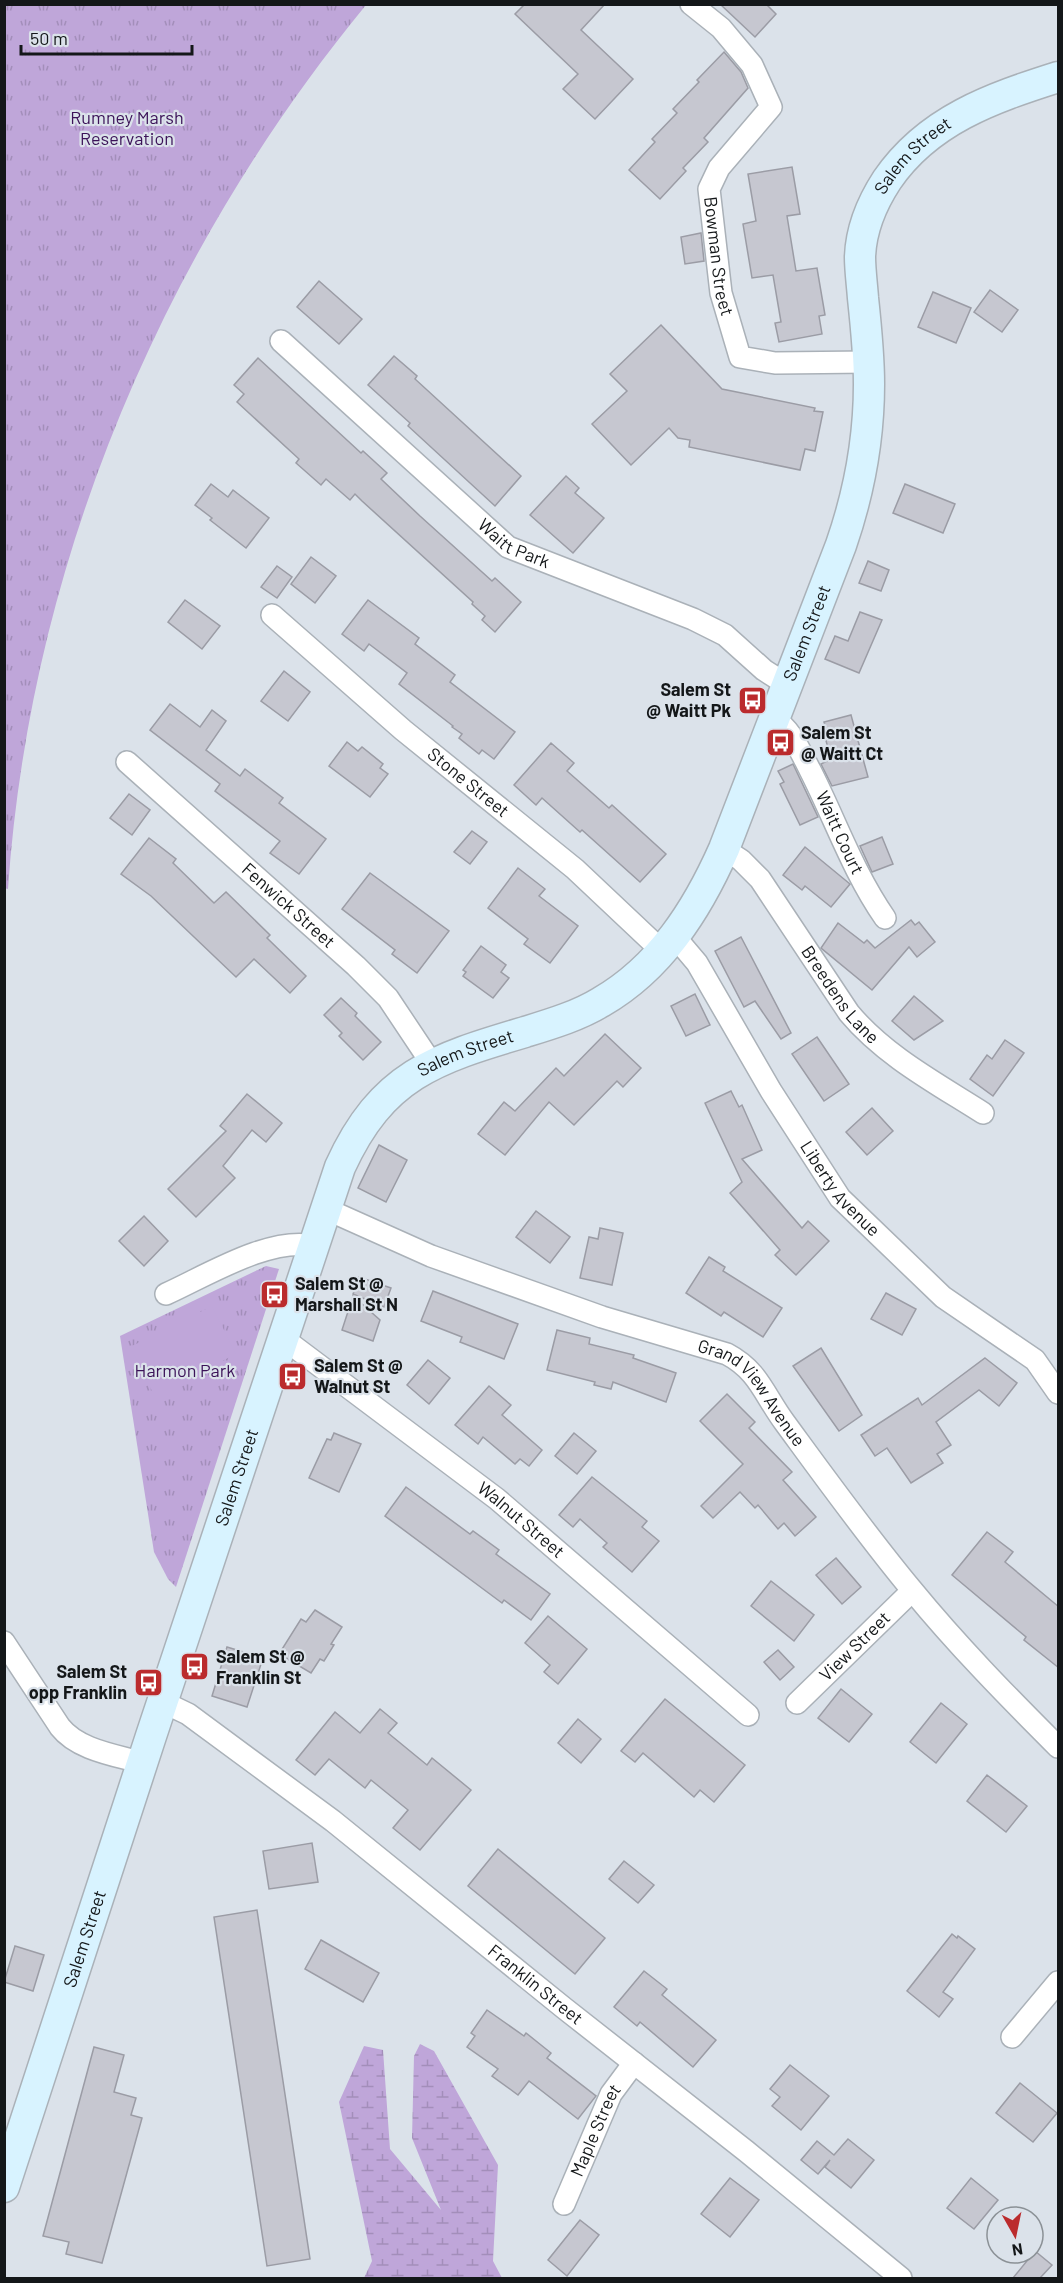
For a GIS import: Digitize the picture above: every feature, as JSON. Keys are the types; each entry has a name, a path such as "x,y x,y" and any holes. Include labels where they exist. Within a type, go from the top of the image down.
{"main road":[{"name":"Salem Street","path":"4,2187 343,1160 364,1123 394,1088 407,1078 464,1050 583,1012 617,993 649,966 669,944 706,887 724,849 841,545 856,494 867,431 869,362 860,257 866,222 880,191 904,158 950,119 992,99 1059,77"}],"street":[{"name":"Bowman Street","path":"691,4 721,28 752,65 771,107 719,168 709,189 721,293 740,357 774,363 869,362"},
{"name":"Waitt Park","path":"281,341 508,547 693,619 725,635 764,670 786,684"},
{"name":"Stone Street","path":"272,615 403,730 669,944"},
{"name":"Waitt Court","path":"773,718 782,724 794,740 825,799 868,894 885,918"},
{"name":"Fenwick Street","path":"127,762 356,966 388,998 432,1064"},
{"name":"Breedens Lane","path":"724,849 741,860 760,879 849,1013 866,1034 907,1064 983,1113"},
{"name":"Liberty Avenue","path":"669,944 697,963 771,1092 840,1198 943,1298 1035,1360 1059,1393"},
{"name":"Grand View Avenue","path":"326,1209 431,1256 602,1317 727,1354 741,1362 754,1374 776,1411 912,1591 1017,1706 1059,1747"},
{"path":"166,1294 269,1248 291,1243 314,1246"},
{"name":"Walnut Street","path":"284,1339 497,1500 748,1714"},
{"name":"View Street","path":"797,1703 912,1591"},
{"path":"4,1642 66,1735 80,1743 143,1763"},
{"name":"Franklin Street","path":"163,1701 188,1714 333,1821 901,2278"},
{"path":"1012,2037 1059,1982"},
{"name":"Maple Street","path":"564,2204 611,2094 634,2063"}],"green space":[{"name":"Rumney Marsh Reservation","path":"4,5 366,5 293,101 227,203 168,309 118,419 77,533 44,650 21,768 8,889 4,888"},
{"name":"Harmon Park","path":"266,1266 279,1269 176,1587 168,1579 154,1552 120,1336"},
{"path":"212,1306 236,1354 154,1395 130,1347"},
{"path":"420,2044 434,2051 498,2165 493,2261 502,2278 364,2278 372,2261 339,2102 364,2046 383,2050 390,2149 441,2210 412,2138 414,2056"}],"building":[{"path":"525,4 605,4 581,30 633,79 595,119 563,89 578,74 515,14"},
{"path":"720,4 766,4 776,14 755,37"},
{"path":"724,52 741,72 748,88 704,138 708,142 683,168 686,171 660,199 629,170 655,142 652,139 677,113 673,109"},
{"path":"792,167 800,214 787,216 796,271 817,268 825,315 819,316 822,334 779,342 775,323 781,322 773,275 752,278 743,224 756,221 748,174"},
{"path":"701,233 704,261 685,264 681,237"},
{"path":"319,281 362,319 339,344 297,307"},
{"path":"990,290 1018,310 1002,332 974,312"},
{"path":"933,292 971,308 956,343 918,327"},
{"path":"661,325 722,389 815,408 814,411 823,412 815,451 805,449 800,470 689,447 690,440 678,438 669,428 631,465 592,424 627,391 610,374"},
{"path":"394,356 417,376 415,379 521,476 495,506 408,426 410,423 368,385"},
{"path":"258,358 361,453 363,451 387,473 381,479 420,516 492,581 495,578 521,602 495,632 482,620 485,616 472,604 473,602 355,494 350,500 326,479 321,485 296,463 299,459 237,402 244,394 234,385"},
{"path":"566,476 579,488 575,493 604,518 573,553 530,515"},
{"path":"211,484 228,497 233,490 269,518 246,548 195,505"},
{"path":"905,484 955,504 943,533 893,513"},
{"path":"311,557 336,576 315,603 291,584"},
{"path":"868,561 889,570 881,591 859,583"},
{"path":"277,566 292,577 277,598 261,587"},
{"path":"185,600 220,626 202,649 168,622"},
{"path":"368,600 419,638 415,644 455,675 450,682 515,732 494,759 482,750 479,754 459,738 462,734 453,726 399,684 407,673 369,644 364,651 342,634"},
{"path":"860,612 882,620 859,673 825,659 835,636 848,641"},
{"path":"284,671 310,692 288,721 261,701"},
{"path":"170,704 200,727 212,710 226,721 206,750 240,776 245,769 283,798 279,803 326,839 299,874 270,853 280,841 215,791 220,784 150,730"},
{"path":"851,715 868,777 832,786 821,764 831,759 825,737 828,736 824,722"},
{"path":"347,742 358,751 362,747 383,764 380,768 388,774 370,797 329,766"},
{"path":"551,743 574,763 567,771 609,808 612,805 666,854 640,882 542,798 536,805 514,785"},
{"path":"793,764 818,817 800,825 780,784 784,782 778,771"},
{"path":"129,794 150,810 132,835 110,818"},
{"path":"472,831 487,842 470,864 454,852"},
{"path":"882,837 893,864 872,872 860,846"},
{"path":"149,838 176,859 173,863 214,903 226,892 270,935 267,938 306,976 290,993 254,959 236,977 151,896 121,874"},
{"path":"805,847 850,884 831,907 805,886 802,890 783,875"},
{"path":"518,868 545,889 539,896 578,926 550,963 524,944 528,939 488,908"},
{"path":"370,873 449,931 417,973 392,954 395,950 342,909"},
{"path":"911,920 915,925 919,922 935,942 917,957 909,947 872,990 821,948 838,923 864,943 867,940 875,948"},
{"path":"741,937 791,1033 781,1039 755,1001 744,1007 715,951"},
{"path":"481,946 506,965 501,972 509,978 493,998 463,976 466,972 463,970"},
{"path":"695,994 710,1025 686,1036 671,1006"},
{"path":"914,996 943,1021 914,1040 892,1021"},
{"path":"341,998 381,1042 363,1060 339,1036 342,1033 324,1015"},
{"path":"605,1034 641,1068 623,1087 617,1081 574,1125 549,1102 505,1155 478,1134 504,1102 515,1111 556,1068 564,1076"},
{"path":"817,1037 849,1084 824,1101 792,1054"},
{"path":"1005,1040 1024,1053 993,1096 970,1079 987,1055 992,1059"},
{"path":"731,1091 739,1107 742,1105 762,1150 742,1159 802,1228 808,1221 829,1241 796,1275 775,1255 780,1250 730,1193 742,1182 705,1103"},
{"path":"247,1094 282,1123 266,1142 252,1130 223,1166 235,1178 196,1217 168,1189 226,1131 220,1126"},
{"path":"872,1108 893,1131 867,1155 846,1132"},
{"path":"379,1145 407,1160 386,1202 358,1188"},
{"path":"536,1211 570,1237 550,1263 516,1237"},
{"path":"144,1216 168,1241 144,1266 119,1241"},
{"path":"600,1228 623,1233 612,1285 580,1278 589,1237 598,1239"},
{"path":"709,1257 725,1267 723,1271 782,1308 763,1337 724,1312 721,1316 686,1293"},
{"path":"359,1277 391,1288 384,1307 353,1294"},
{"path":"433,1291 518,1324 504,1359 460,1342 462,1337 421,1321"},
{"path":"886,1293 916,1309 902,1335 871,1319"},
{"path":"353,1296 380,1320 373,1341 342,1330"},
{"path":"557,1330 590,1338 589,1344 634,1355 633,1358 676,1373 666,1402 613,1382 611,1389 594,1385 595,1382 547,1370"},
{"path":"821,1348 862,1415 839,1431 793,1366"},
{"path":"985,1358 1017,1383 999,1406 979,1390 936,1422 951,1445 937,1454 943,1463 911,1483 887,1448 875,1456 861,1435 918,1398 922,1405"},
{"path":"428,1360 450,1378 429,1404 407,1385"},
{"path":"489,1386 511,1405 502,1415 542,1450 529,1466 520,1459 515,1464 483,1437 478,1444 455,1425"},
{"path":"727,1394 755,1422 749,1428 792,1472 783,1480 816,1517 795,1536 784,1523 778,1529 758,1505 755,1508 740,1492 713,1518 701,1506 743,1464 700,1421"},
{"path":"334,1433 361,1444 339,1492 309,1478 327,1439 331,1440"},
{"path":"574,1433 596,1451 577,1474 555,1456"},
{"path":"592,1477 647,1521 642,1527 659,1541 632,1572 603,1547 607,1543 580,1519 573,1527 559,1515"},
{"path":"406,1487 470,1534 473,1531 499,1550 496,1554 550,1594 531,1620 504,1600 502,1603 385,1516"},
{"path":"987,1532 1013,1552 1005,1562 1059,1607 1059,1668 1024,1640 1026,1637 952,1575"},
{"path":"836,1558 861,1587 842,1604 816,1575"},
{"path":"771,1581 814,1615 794,1641 751,1606"},
{"path":"315,1610 342,1627 324,1661 320,1659 311,1673 279,1654 301,1619 306,1622"},
{"path":"548,1616 587,1649 558,1684 544,1672 550,1665 525,1643"},
{"path":"227,1647 263,1658 247,1707 212,1696"},
{"path":"778,1650 794,1667 780,1680 764,1662"},
{"path":"841,1689 872,1714 849,1742 818,1718"},
{"path":"665,1699 745,1765 714,1802 700,1790 694,1797 643,1753 635,1762 621,1751"},
{"path":"941,1703 967,1724 936,1763 910,1742"},
{"path":"380,1709 397,1723 388,1733 427,1765 432,1758 471,1790 420,1850 393,1828 408,1810 371,1780 365,1788 329,1759 315,1775 296,1760 335,1712 360,1733"},
{"path":"578,1719 601,1739 581,1763 558,1743"},
{"path":"987,1775 1027,1806 1006,1832 967,1801"},
{"path":"312,1843 318,1882 269,1889 263,1851"},
{"path":"498,1849 605,1938 575,1974 468,1886"},
{"path":"624,1861 654,1885 638,1903 609,1879"},
{"path":"257,1910 310,2259 267,2266 214,1917"},
{"path":"952,1934 975,1949 943,1992 953,1999 939,2017 907,1991"},
{"path":"321,1940 379,1973 363,2002 305,1969"},
{"path":"15,1946 44,1955 33,1991 4,1982"},
{"path":"644,1971 667,1989 662,1995 716,2040 693,2067 640,2022 637,2026 614,2007"},
{"path":"487,2010 524,2036 526,2033 551,2053 547,2058 596,2096 578,2119 529,2081 518,2095 492,2076 498,2069 467,2047 475,2036 471,2033"},
{"path":"94,2047 124,2055 114,2092 136,2098 131,2115 142,2118 102,2263 66,2254 69,2242 43,2236"},
{"path":"790,2065 829,2096 801,2130 772,2106 780,2097 770,2089"},
{"path":"1020,2083 1057,2113 1033,2142 996,2113"},
{"path":"848,2139 874,2160 851,2188 825,2167 830,2160 818,2174 801,2160 817,2141 834,2155"},
{"path":"730,2178 759,2200 730,2237 701,2214"},
{"path":"971,2178 998,2200 994,2205 985,2205 985,2216 974,2229 947,2208"},
{"path":"580,2220 599,2235 567,2276 548,2260"},
{"path":"1045,2259 1052,2265 1040,2278 1013,2278 1024,2265 1045,2265"}],"place":[{"name":"Salem St @ Waitt Pk","path":"752,700"},
{"name":"Salem St @ Waitt Ct","path":"780,743"},
{"name":"Salem St @ Marshall St N","path":"274,1294"},
{"name":"Salem St @ Walnut St","path":"293,1376"},
{"name":"Salem St @ Franklin St","path":"195,1667"},
{"name":"Salem St opp Franklin","path":"148,1682"}]}
